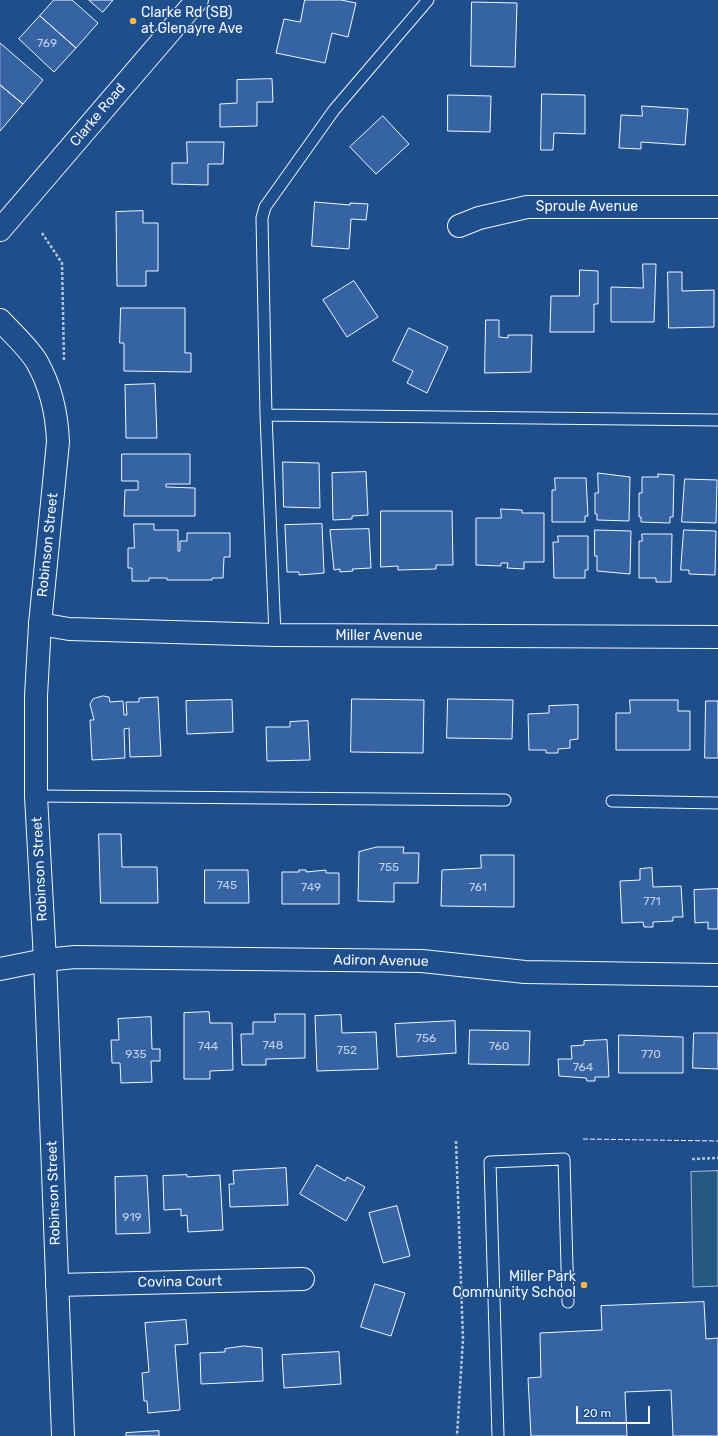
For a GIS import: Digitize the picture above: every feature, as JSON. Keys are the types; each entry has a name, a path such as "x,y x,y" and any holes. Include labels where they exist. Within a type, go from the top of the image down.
{"street":[{"name":"Clarke Road","path":"0,230 197,0"},
{"name":"Sproule Avenue","path":"459,226 479,218 527,207 718,207"},
{"name":"Robinson Street","path":"0,320 36,361 52,397 57,420 58,442 40,624 36,696 36,796 63,1436"},
{"name":"Miller Avenue","path":"40,624 70,629 275,635 718,637"},
{"name":"Adiron Avenue","path":"0,969 44,960 75,957 422,961 525,972 718,976"},
{"name":"Covina Court","path":"57,1285 303,1279"}],"lane":[{"path":"275,635 266,415 261,228 265,207 334,110 428,0"},
{"path":"266,415 718,420"},
{"path":"36,796 505,800"},
{"path":"612,801 718,803"},
{"path":"498,1436 490,1162 564,1159 568,1302"}],"path":[{"path":"42,233 62,263 64,365"},
{"path":"456,1141 463,1339 457,1436"},
{"path":"692,1159 718,1158"}],"shaded area":[{"path":"718,1171 718,1286 693,1287 691,1172"}],"building":[{"path":"54,0 72,0 98,23 76,48 40,16"},
{"path":"89,0 113,0 103,12"},
{"path":"305,0 341,0 356,3 348,37 332,33 325,63 276,53 284,19 300,22"},
{"path":"472,2 517,3 515,67 471,66"},
{"path":"40,16 76,48 54,72 19,39"},
{"path":"0,43 43,80 23,104 0,85"},
{"path":"272,79 273,102 257,102 257,126 220,127 220,104 237,103 237,80"},
{"path":"0,85 23,104 0,131"},
{"path":"542,94 585,95 585,134 554,133 553,150 541,150"},
{"path":"448,95 491,96 490,132 448,131"},
{"path":"642,106 688,109 685,145 641,142 641,149 619,148 621,115 642,116"},
{"path":"383,116 409,144 376,174 350,147"},
{"path":"187,142 224,142 223,164 208,164 208,185 172,184 172,163 187,163"},
{"path":"315,202 350,205 350,203 368,204 366,220 351,219 349,249 312,246"},
{"path":"143,211 143,223 158,223 158,271 146,271 146,286 117,286 116,212"},
{"path":"643,264 656,264 654,322 611,322 611,287 643,288"},
{"path":"580,270 598,271 598,304 594,304 594,332 550,332 551,296 579,296"},
{"path":"668,272 682,272 682,291 714,290 714,327 669,328"},
{"path":"354,281 378,317 347,337 323,300"},
{"path":"121,308 185,308 185,353 191,353 191,372 124,371 124,343 120,343"},
{"path":"486,320 499,320 499,337 508,338 508,335 532,335 531,372 485,373"},
{"path":"409,328 448,347 427,393 407,383 413,371 393,361"},
{"path":"155,384 157,438 126,438 125,385"},
{"path":"122,454 190,454 190,484 166,484 166,487 195,488 195,516 124,516 125,490 138,490 138,481 122,481"},
{"path":"283,462 319,463 320,508 284,507"},
{"path":"366,472 368,515 352,516 352,519 333,520 332,473"},
{"path":"598,473 630,477 629,521 597,520 597,514 595,514 595,493 598,493"},
{"path":"658,474 674,475 673,517 670,517 670,523 641,522 641,517 639,517 639,493 642,493 642,477 658,477"},
{"path":"555,478 586,478 588,516 585,516 585,522 552,522 552,490 555,490"},
{"path":"685,479 717,480 716,523 682,522"},
{"path":"501,509 522,510 522,513 544,513 544,562 524,562 524,569 507,568 508,563 501,563 501,566 476,565 476,518 501,518"},
{"path":"381,511 452,511 453,565 436,565 436,569 398,570 398,566 381,567"},
{"path":"134,524 154,524 154,530 178,530 178,551 180,551 180,541 187,541 187,533 230,533 230,557 224,557 223,578 212,578 212,580 167,580 167,578 149,578 149,581 132,581 132,568 128,568 128,548 134,548"},
{"path":"322,524 324,573 299,575 299,572 287,572 285,525"},
{"path":"369,529 371,568 352,569 353,571 340,572 340,569 334,570 330,530"},
{"path":"595,530 631,531 630,574 597,571 597,556 595,556"},
{"path":"684,530 716,531 715,575 689,574 689,570 681,570"},
{"path":"642,534 672,534 671,582 656,582 656,578 639,578 639,541 642,541"},
{"path":"558,536 588,536 588,570 585,570 585,578 554,578 553,542 558,542"},
{"path":"103,696 109,697 110,702 123,701 124,715 127,715 126,702 139,702 139,698 158,697 161,756 130,757 129,728 124,729 125,758 92,760 90,720 94,720 90,704 93,699"},
{"path":"352,699 424,700 423,753 351,752"},
{"path":"448,699 513,700 512,739 447,738"},
{"path":"232,700 233,732 187,734 186,701"},
{"path":"630,700 678,700 678,711 690,711 690,750 616,750 616,713 630,713"},
{"path":"706,701 718,701 718,758 705,758"},
{"path":"578,705 578,739 570,740 570,748 558,749 558,753 546,753 546,750 529,750 528,714 549,713 549,706"},
{"path":"308,721 310,760 267,761 266,727 290,727 290,722"},
{"path":"99,834 121,834 122,867 157,867 158,903 101,903"},
{"path":"377,847 404,847 403,853 419,853 418,883 394,883 394,902 358,901 359,852"},
{"path":"481,855 514,855 514,907 441,906 442,870 481,868"},
{"path":"652,868 653,887 681,886 683,917 673,917 673,921 653,922 653,927 644,927 643,922 622,923 620,881 640,880 640,869"},
{"path":"205,870 248,870 249,903 205,903"},
{"path":"299,870 306,870 306,872 326,870 326,873 339,873 339,904 282,904 282,872 299,872"},
{"path":"718,889 718,929 708,929 708,922 695,923 694,890"},
{"path":"209,1012 210,1023 232,1023 233,1070 210,1071 210,1079 184,1079 184,1013"},
{"path":"275,1014 305,1014 305,1058 266,1059 266,1065 242,1065 241,1034 253,1034 253,1022 275,1022"},
{"path":"341,1015 342,1033 376,1032 378,1069 317,1071 315,1016"},
{"path":"151,1017 152,1049 160,1049 160,1061 151,1061 152,1082 121,1083 120,1063 112,1063 111,1040 119,1040 118,1019"},
{"path":"455,1021 456,1053 397,1057 395,1024"},
{"path":"470,1030 530,1031 529,1065 469,1064"},
{"path":"694,1033 718,1033 718,1069 693,1068"},
{"path":"619,1035 683,1037 683,1073 619,1073"},
{"path":"607,1040 609,1077 595,1077 595,1081 587,1081 586,1078 559,1076 558,1059 572,1059 571,1046 584,1045 584,1041"},
{"path":"317,1165 345,1181 347,1177 365,1187 346,1221 300,1194"},
{"path":"286,1168 288,1205 230,1207 229,1184 234,1184 233,1171"},
{"path":"187,1175 187,1177 220,1175 223,1230 188,1232 187,1215 181,1216 181,1209 164,1210 163,1176"},
{"path":"147,1176 150,1233 116,1234 115,1177"},
{"path":"397,1206 410,1256 383,1263 369,1213"},
{"path":"375,1284 405,1293 391,1336 361,1327"},
{"path":"704,1302 706,1339 718,1338 718,1436 673,1436 671,1390 625,1392 627,1436 531,1436 528,1378 541,1377 540,1333 602,1330 601,1306"},
{"path":"186,1320 188,1344 175,1345 180,1410 148,1413 147,1401 144,1401 142,1373 149,1372 145,1323"},
{"path":"244,1346 262,1348 263,1381 201,1384 200,1353 225,1352 225,1349"},
{"path":"339,1352 341,1384 284,1388 282,1355"},
{"path":"159,1431 159,1436 126,1436 126,1433"}],"fence":[{"path":"583,1139 718,1141"}],"place":[{"name":"Clarke Rd (SB) at Glenayre Ave","path":"133,21"},
{"name":"Miller Park Community School","path":"584,1285"}]}
